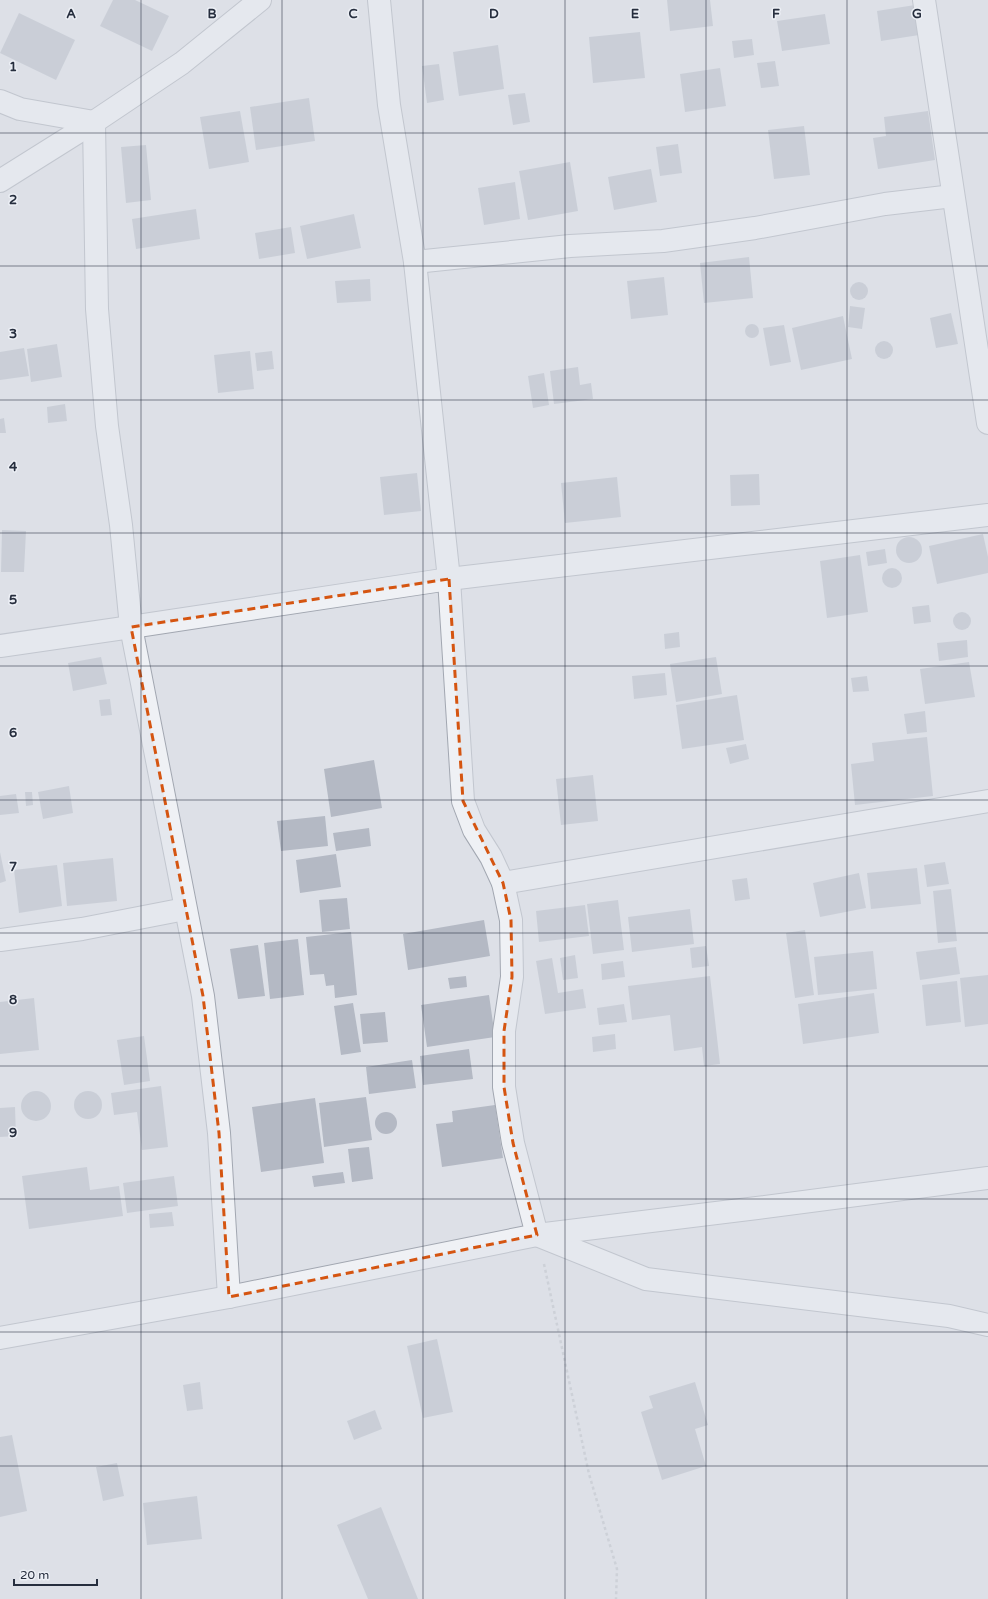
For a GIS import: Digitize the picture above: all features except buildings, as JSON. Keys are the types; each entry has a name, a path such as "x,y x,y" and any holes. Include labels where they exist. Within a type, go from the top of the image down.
{"street":[{"path":"0,181 94,122 182,63 260,0"},
{"path":"379,0 388,105 415,262 449,579 463,801 474,830 491,857 503,883 511,920 512,977 504,1031 504,1087 513,1143 537,1235"},
{"path":"924,0 988,423"},
{"path":"0,101 20,109 94,122"},
{"path":"94,122 97,309 107,426 121,525 131,627 202,996 219,1133 229,1297"},
{"path":"415,262 570,246 663,241 755,228 885,204 953,196"},
{"path":"0,646 449,579 988,515"},
{"path":"503,883 988,801"},
{"path":"0,940 82,929 185,909"},
{"path":"0,1338 229,1297 537,1235 988,1178"},
{"path":"537,1235 646,1279 949,1316 988,1325"}],"path":[{"path":"537,1235 589,1474 617,1570 616,1599"}],"highlighted area":[{"path":"449,579 463,801 503,883 511,920 512,977 504,1031 504,1087 513,1143 537,1235 229,1297 219,1133 203,996 131,627"}]}
